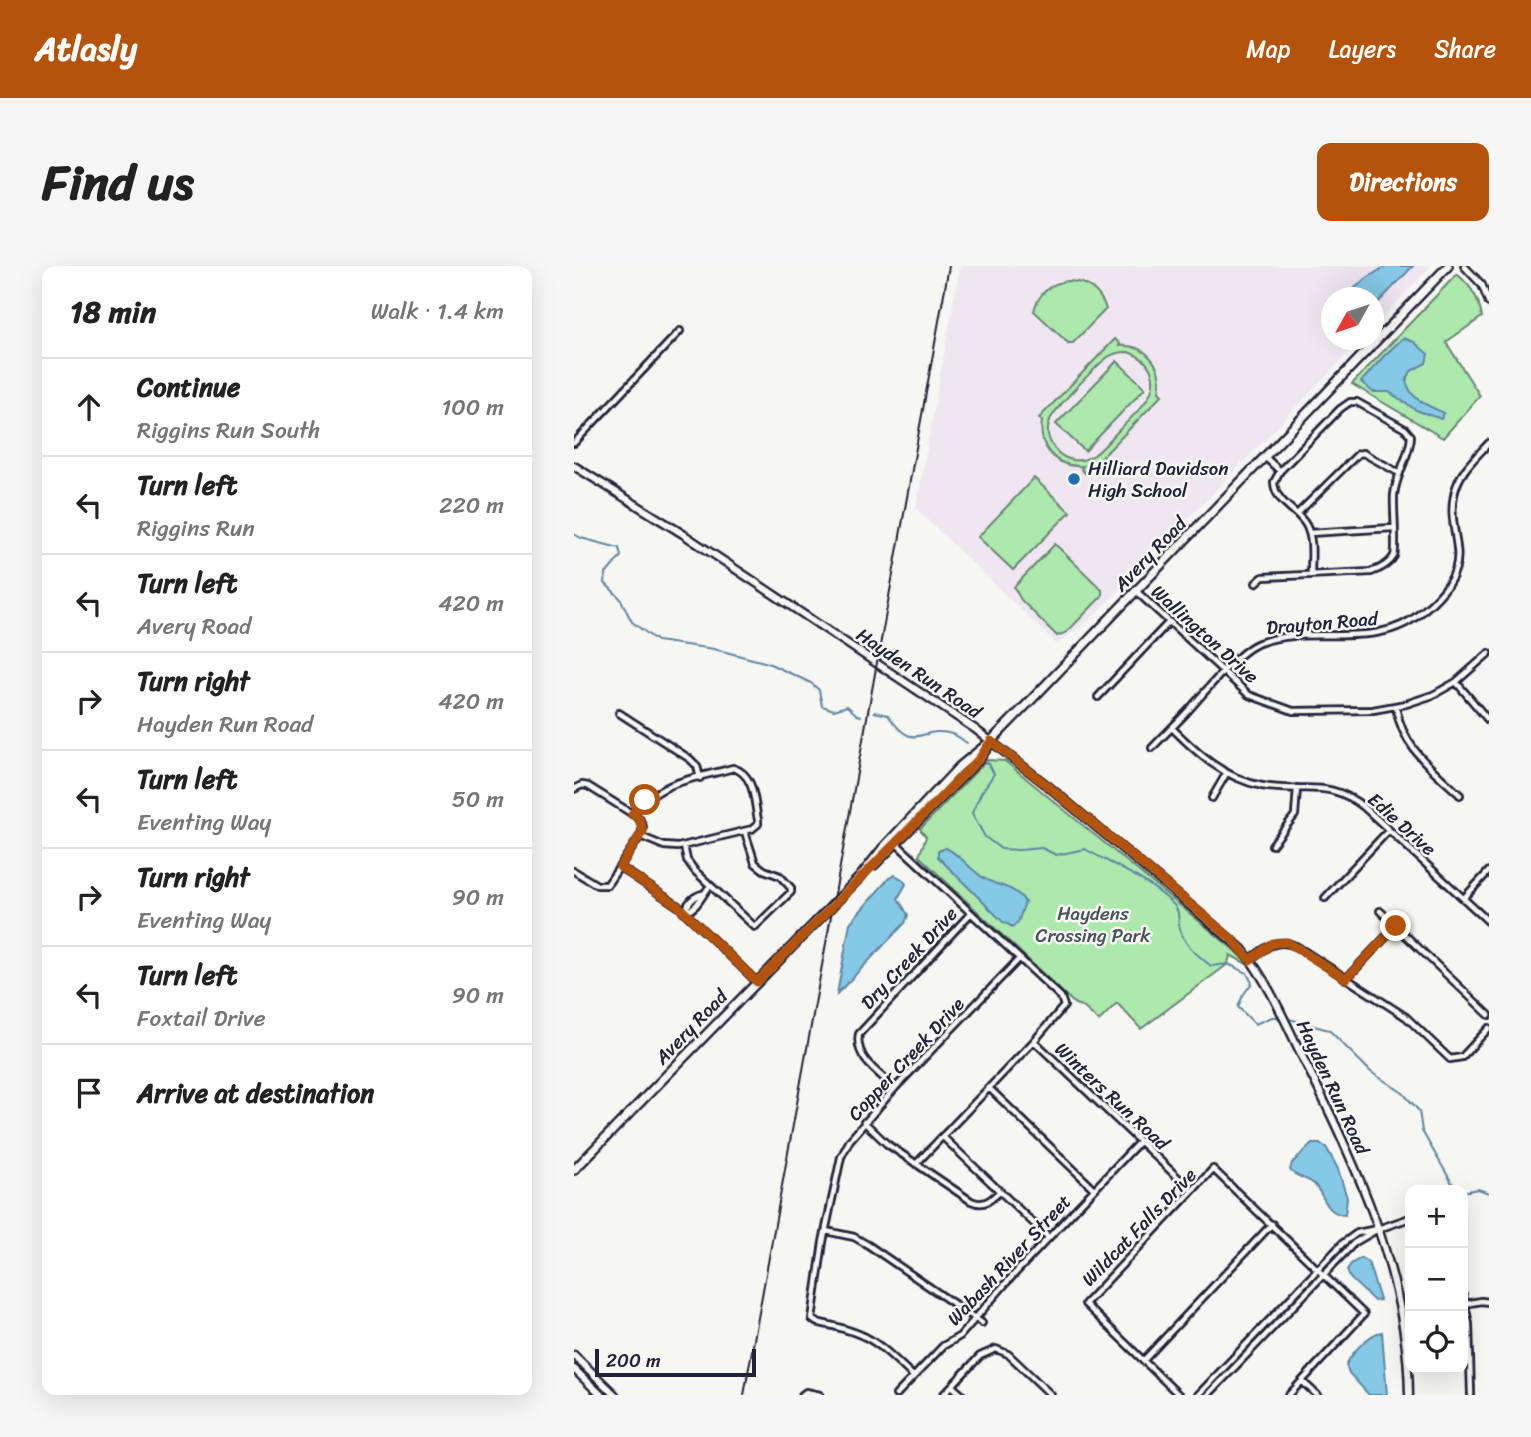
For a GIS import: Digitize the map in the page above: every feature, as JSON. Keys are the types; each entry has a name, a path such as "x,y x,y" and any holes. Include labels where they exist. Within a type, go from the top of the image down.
{"main road":[{"name":"Avery Road","path":"574,1170 860,877 897,844 979,759 991,741 1448,266"},
{"name":"Hayden Run Road","path":"574,467 683,534 991,741 1232,939 1263,979 1342,1138 1378,1229 1402,1314 1409,1395"},
{"name":"Avery Road","path":"860,877 883,848 959,767 991,741"},
{"path":"574,1355 615,1395"},
{"path":"574,1369 601,1395"}],"street":[{"path":"1464,266 1482,285 1489,303"},
{"path":"574,443 680,331"},
{"path":"1256,583 1263,577 1311,575 1371,572 1382,568 1394,556 1394,492 1411,436 1405,429 1362,404 1353,402 1340,409 1280,471 1274,482 1278,497 1305,523 1309,533 1311,575"},
{"name":"Drayton Road","path":"1152,748 1240,656 1259,643 1282,638 1390,631 1409,623 1424,610 1454,576 1458,551 1452,519 1454,495 1461,475 1489,443"},
{"path":"1296,514 1358,454 1363,453 1399,473"},
{"path":"1264,457 1280,471"},
{"path":"1309,533 1393,528"},
{"name":"Wallington Drive","path":"1136,591 1249,695 1293,711 1325,712 1396,707 1433,695 1456,682 1489,653"},
{"path":"1098,697 1169,622"},
{"path":"1456,682 1489,721"},
{"path":"1396,707 1401,729 1415,753 1460,794"},
{"path":"620,713 690,759 697,766 700,778"},
{"name":"Edie Drive","path":"1172,728 1198,753 1226,774 1261,786 1338,790 1356,801 1489,922"},
{"path":"632,814 654,792 666,786 733,768 740,770 749,780 758,824 745,832 684,846 663,846 640,836"},
{"path":"1212,798 1226,774"},
{"path":"574,789 582,785 588,786 632,814 642,823 643,831 610,882 604,886 597,885 574,871"},
{"path":"1272,845 1295,815 1297,788"},
{"path":"1325,898 1389,830"},
{"path":"684,846 691,866 752,926 758,926 791,888 780,876 755,863 745,832"},
{"name":"Winters Run Road","path":"897,844 1061,998 1064,1006 1034,1041 1192,1191"},
{"path":"620,867 660,892 757,982"},
{"path":"1464,898 1489,871"},
{"path":"685,913 687,905 710,886"},
{"path":"1380,911 1489,1015"},
{"name":"Dry Creek Drive","path":"895,1088 864,1058 858,1046 859,1034 971,913"},
{"path":"1346,979 1396,926"},
{"path":"1250,960 1273,943 1287,942 1406,1017 1450,1059 1462,1057 1489,1028"},
{"name":"Copper Creek Drive","path":"913,1376 876,1341 849,1329 812,1319 841,1157 864,1122 1019,959"},
{"path":"916,1164 1034,1041"},
{"path":"989,1088 1094,1189"},
{"path":"864,1122 887,1144 976,1203 989,1202 1000,1191"},
{"path":"943,1136 1048,1237"},
{"name":"Wabash River Street","path":"895,1395 943,1346 960,1336 1048,1237 1140,1141"},
{"name":"Wildcat Falls Drive","path":"1142,1361 1085,1304 1192,1191 1213,1169 1272,1224"},
{"path":"1208,1395 1354,1243 1378,1229 1405,1220"},
{"path":"1179,1395 1142,1361 1272,1224 1364,1314 1289,1395"},
{"path":"1198,1395 1318,1268 1352,1236 1378,1229"},
{"path":"826,1231 853,1237 868,1245 982,1323"},
{"path":"1468,1303 1489,1302"},
{"path":"1466,1311 1471,1395"},
{"path":"943,1395 980,1356 996,1349 1008,1353 1051,1395"},
{"path":"1302,1381 1317,1395"},
{"path":"953,1386 962,1395"},
{"path":"802,1395 806,1392 820,1395"}],"shaded area":[{"name":"Hilliard Davidson High School","path":"960,266 1431,266 1384,315 1384,287 1321,287 1321,350 1351,350 1093,617 1057,644 916,509"}],"green space":[{"path":"1457,274 1474,293 1482,317 1446,342 1480,396 1443,438 1352,384"},
{"path":"1067,281 1092,288 1106,309 1073,343 1068,343 1034,311 1038,299 1046,290"},
{"path":"1115,339 1119,346 1129,346 1145,353 1156,365 1159,392 1162,395 1086,474 1081,469 1083,466 1064,463 1050,454 1043,439 1042,421 1039,418","holes":["1128,352 1145,362 1153,376 1153,385 1146,401 1094,455 1076,460 1061,455 1049,439 1048,426 1053,414 1108,357"]},
{"path":"1117,361 1145,388 1085,451 1056,424"},
{"path":"1034,478 1070,512 1013,570 978,537"},
{"path":"1055,544 1102,590 1102,596 1067,632 1057,636 1021,600 1014,587"},
{"name":"Haydens Crossing Park","path":"987,760 1005,761 1245,959 1247,964 1230,955 1228,964 1141,1029 1117,1003 1099,1021 1082,1006 1075,1004 919,856 926,837 920,829"}],"water":[{"path":"1386,266 1413,266 1384,296 1384,287 1356,287"},
{"path":"1403,338 1414,342 1428,354 1426,363 1411,371 1406,381 1412,393 1421,401 1444,413 1441,419 1416,410 1389,392 1373,392 1361,382"},
{"path":"946,848 982,877 1021,896 1025,902 1018,922 1013,927 1003,922 938,857 938,851"},
{"path":"895,875 906,884 898,898 908,915 905,923 837,994 850,923 889,878"},
{"path":"1312,1144 1326,1147 1338,1169 1347,1198 1345,1215 1339,1214 1326,1204 1314,1184 1290,1170 1292,1163"},
{"path":"1361,1258 1368,1262 1380,1300 1374,1301 1350,1278 1347,1270"},
{"path":"1382,1332 1387,1395 1369,1395 1349,1373 1346,1365 1361,1345 1371,1336"}],"waterway":[{"path":"574,534 619,548 621,556 606,574 605,583 620,598 632,622 657,641 714,649 768,663 811,683 819,690 822,706 834,710 847,706 861,716"},
{"path":"874,712 888,715 905,734 918,736 941,732 954,735 967,743"},
{"path":"985,761 994,774 972,813 985,837 1001,849 1042,848 1056,855 1085,849 1142,880 1175,907 1182,935 1197,954 1211,966 1228,964 1247,973 1252,983 1238,1007 1255,1024 1278,1017"},
{"path":"1289,1019 1329,1030 1371,1072 1403,1093 1419,1111 1422,1131 1453,1185"},
{"path":"1468,1191 1478,1189 1489,1193"}],"railway":[{"path":"744,1395 949,266"}],"place":[{"name":"Hilliard Davidson High School","path":"1074,479"}],"route":[{"path":"645,800 632,814 639,818 643,831 620,867 678,906 757,982 860,877 888,853 979,759 991,741 1232,939 1250,960 1273,943 1287,942 1346,979 1396,926"}]}
